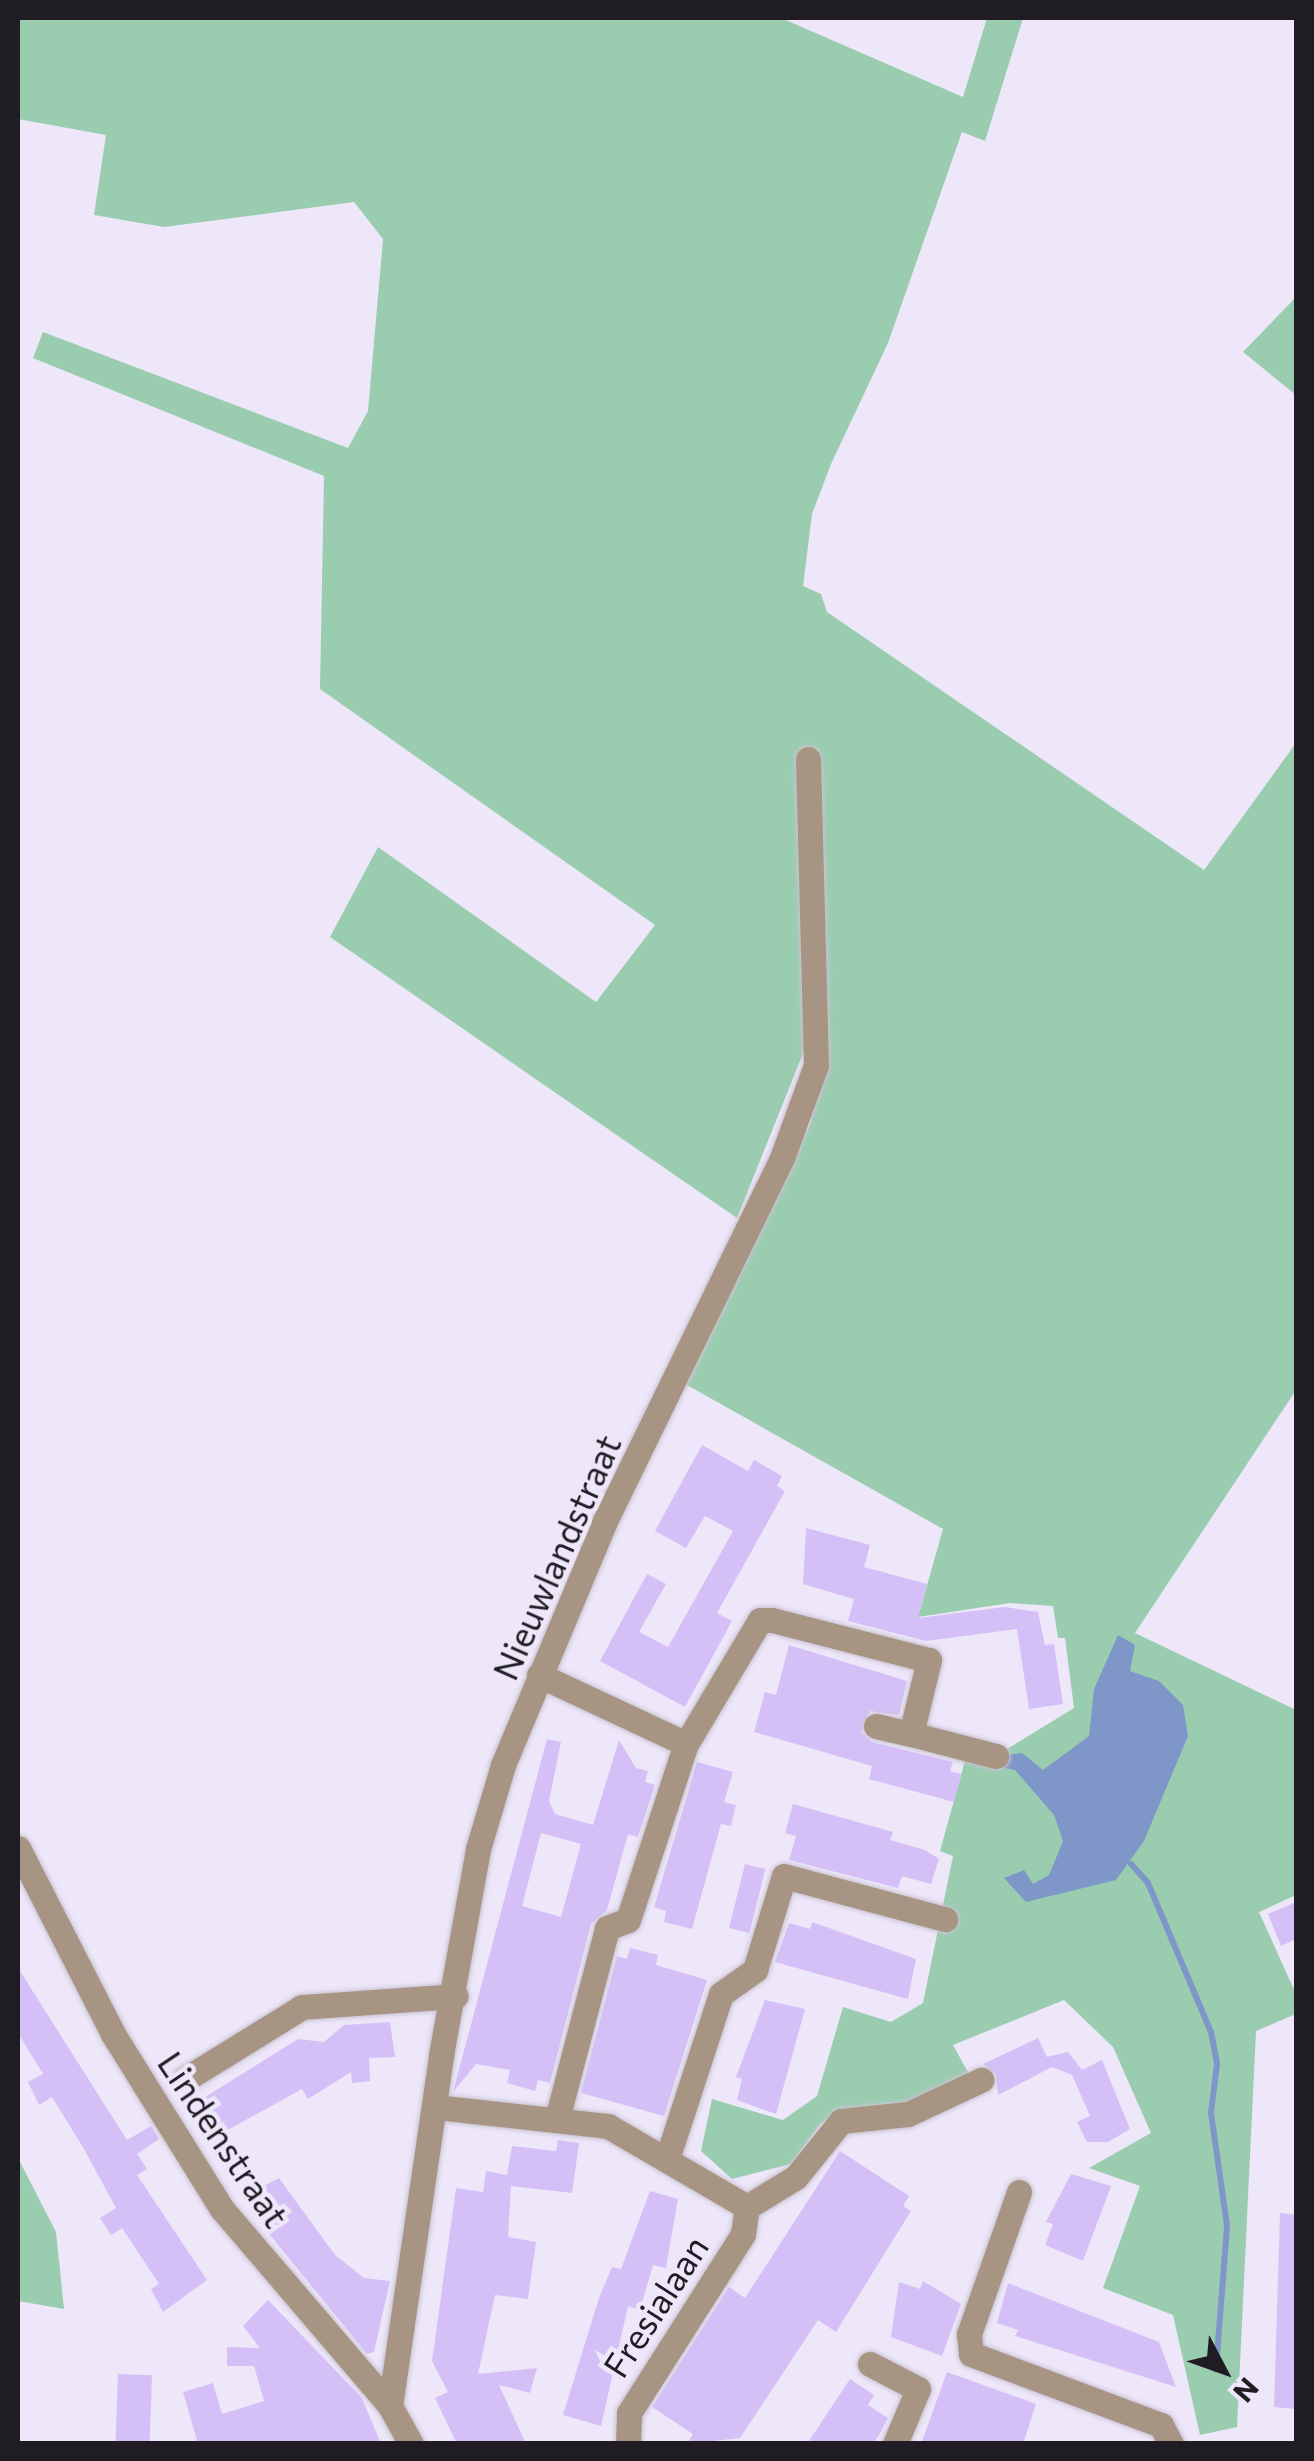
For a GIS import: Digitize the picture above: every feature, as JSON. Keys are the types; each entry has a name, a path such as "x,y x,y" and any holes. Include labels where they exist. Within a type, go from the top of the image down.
{"street":[{"name":"Nieuwlandstraat","path":"390,2406 478,1849 538,1675 604,1522 782,1158 816,1065 808,758"},
{"path":"556,2119 607,1928 628,1920 686,1744 760,1620 929,1660 911,1734"},
{"path":"538,1675 671,1744 686,1744"},
{"path":"876,1726 996,1756"},
{"name":"Lindenstraat","path":"18,1848 113,2034 222,2209 390,2406 411,2444"},
{"path":"668,2156 721,1994 755,1970 784,1876 945,1919"},
{"path":"184,2080 302,2007 456,1996"},
{"path":"436,2107 608,2126 668,2156 747,2208 796,2177 841,2120 908,2114 982,2080"},
{"path":"1019,2192 969,2334 971,2354 1160,2426 1171,2444"},
{"name":"Fresialaan","path":"628,2444 629,2413 742,2234 747,2208"},
{"path":"870,2364 918,2389 895,2444"}],"green space":[{"path":"18,18 781,18 963,97 987,18 1023,18 985,141 962,132 888,343 831,464 812,514 803,586 821,594 827,612 1204,870 1296,743 1296,1390 1135,1633 1296,1710 1296,1895 1259,1912 1296,1994 1296,2014 1256,2031 1237,2427 1200,2435 1173,2315 1103,2288 1140,2186 1089,2168 1151,2133 1113,2047 1064,2000 953,2045 969,2074 903,2107 846,2111 821,2123 791,2164 732,2179 701,2151 712,2099 783,2120 817,2096 843,2007 891,2022 923,2003 953,1856 940,1851 966,1757 989,1760 1074,1708 1065,1638 1058,1638 1053,1606 1010,1603 918,1617 943,1529 687,1385 810,1125 827,1056 806,1046 737,1218 330,937 378,847 596,1002 655,925 320,689 324,476 33,358 43,332 348,448 368,411 383,239 354,202 164,227 94,215 106,135 18,119"},
{"path":"1296,297 1296,395 1243,352"},
{"path":"18,2158 56,2232 64,2309 18,2301"}],"water":[{"path":"1118,1635 1135,1645 1130,1671 1159,1681 1183,1705 1188,1736 1144,1841 1116,1880 1026,1902 1004,1878 1024,1870 1033,1884 1049,1875 1063,1841 1054,1815 1015,1770 1004,1768 1004,1755 1022,1753 1043,1770 1089,1736 1094,1689"}],"building":[{"path":"702,1445 748,1471 754,1460 782,1476 777,1486 785,1491 717,1613 732,1621 685,1707 600,1661 647,1574 666,1584 639,1632 668,1647 733,1531 705,1516 686,1548 655,1531"},
{"path":"806,1528 870,1545 864,1567 927,1584 918,1618 1005,1607 1038,1612 1045,1645 1054,1644 1063,1704 1029,1709 1017,1629 926,1641 848,1621 854,1599 803,1584"},
{"path":"789,1645 907,1681 899,1715 870,1711 861,1732 872,1742 953,1762 950,1771 961,1774 954,1802 869,1779 872,1766 754,1732 765,1692 776,1695"},
{"path":"547,1739 561,1742 549,1801 555,1814 593,1825 619,1740 636,1768 648,1771 645,1782 655,1785 638,1837 628,1834 607,1910 591,1924 550,2083 538,2080 535,2091 507,2083 510,2070 476,2064 453,2092","holes":["541,1833 581,1844 561,1917 522,1906"]},
{"path":"697,1762 733,1772 724,1802 736,1805 731,1826 721,1824 692,1929 664,1922 666,1911 654,1907"},
{"path":"793,1804 893,1832 890,1840 925,1850 939,1859 931,1884 902,1876 898,1888 789,1860 796,1836 785,1833"},
{"path":"745,1864 765,1869 749,1933 729,1928"},
{"path":"1296,1902 1296,1939 1281,1946 1268,1914"},
{"path":"812,1922 916,1959 908,1999 775,1962 789,1923 810,1929"},
{"path":"630,1948 658,1955 656,1965 707,1980 664,2116 581,2093 617,1956 627,1959"},
{"path":"18,1968 127,2140 151,2126 159,2139 137,2154 147,2169 137,2175 207,2280 163,2312 151,2289 159,2284 122,2228 111,2235 100,2218 116,2208 84,2149 52,2097 39,2105 28,2082 43,2074 18,2033"},
{"path":"765,2000 805,2009 776,2114 737,2100 742,2079 736,2077"},
{"path":"390,2022 395,2057 369,2058 370,2081 352,2083 351,2072 308,2099 302,2089 224,2132 202,2099 298,2039 324,2042 344,2025"},
{"path":"1038,2038 1047,2057 1068,2052 1082,2070 1102,2060 1130,2129 1108,2142 1087,2142 1077,2122 1090,2116 1072,2075 1052,2067 998,2095 996,2074 983,2064"},
{"path":"558,2140 579,2143 572,2193 511,2186 508,2237 536,2242 528,2299 495,2295 478,2374 537,2368 530,2393 499,2385 526,2444 457,2444 435,2398 448,2392 432,2361 456,2188 483,2192 486,2171 507,2175 512,2146 556,2151"},
{"path":"840,2151 909,2196 903,2206 911,2211 836,2332 818,2320 740,2438 687,2444 693,2434 652,2407 729,2287 745,2298"},
{"path":"1071,2174 1111,2186 1083,2261 1045,2245 1053,2224 1046,2222"},
{"path":"279,2178 335,2255 364,2278 390,2281 374,2352 367,2354 261,2224 277,2211 264,2186"},
{"path":"650,2191 678,2199 666,2268 653,2265 640,2310 628,2306 601,2426 563,2415 599,2298 612,2267 621,2269"},
{"path":"1280,2213 1296,2215 1296,2409 1274,2407"},
{"path":"923,2281 961,2304 942,2356 891,2337 899,2282 920,2289"},
{"path":"1008,2283 1159,2342 1176,2387 1015,2336 1018,2330 997,2323"},
{"path":"268,2300 362,2398 381,2444 198,2444 183,2392 213,2383 222,2414 264,2401 254,2366 227,2366 227,2347 260,2348 243,2326"},
{"path":"947,2372 1036,2404 1023,2444 921,2444"},
{"path":"118,2374 152,2375 150,2444 116,2444"},
{"path":"850,2379 874,2395 868,2405 888,2418 874,2444 807,2444"}],"waterway":[{"path":"1131,1864 1148,1883 1211,2032 1217,2064 1211,2113 1227,2226 1216,2370"}]}
